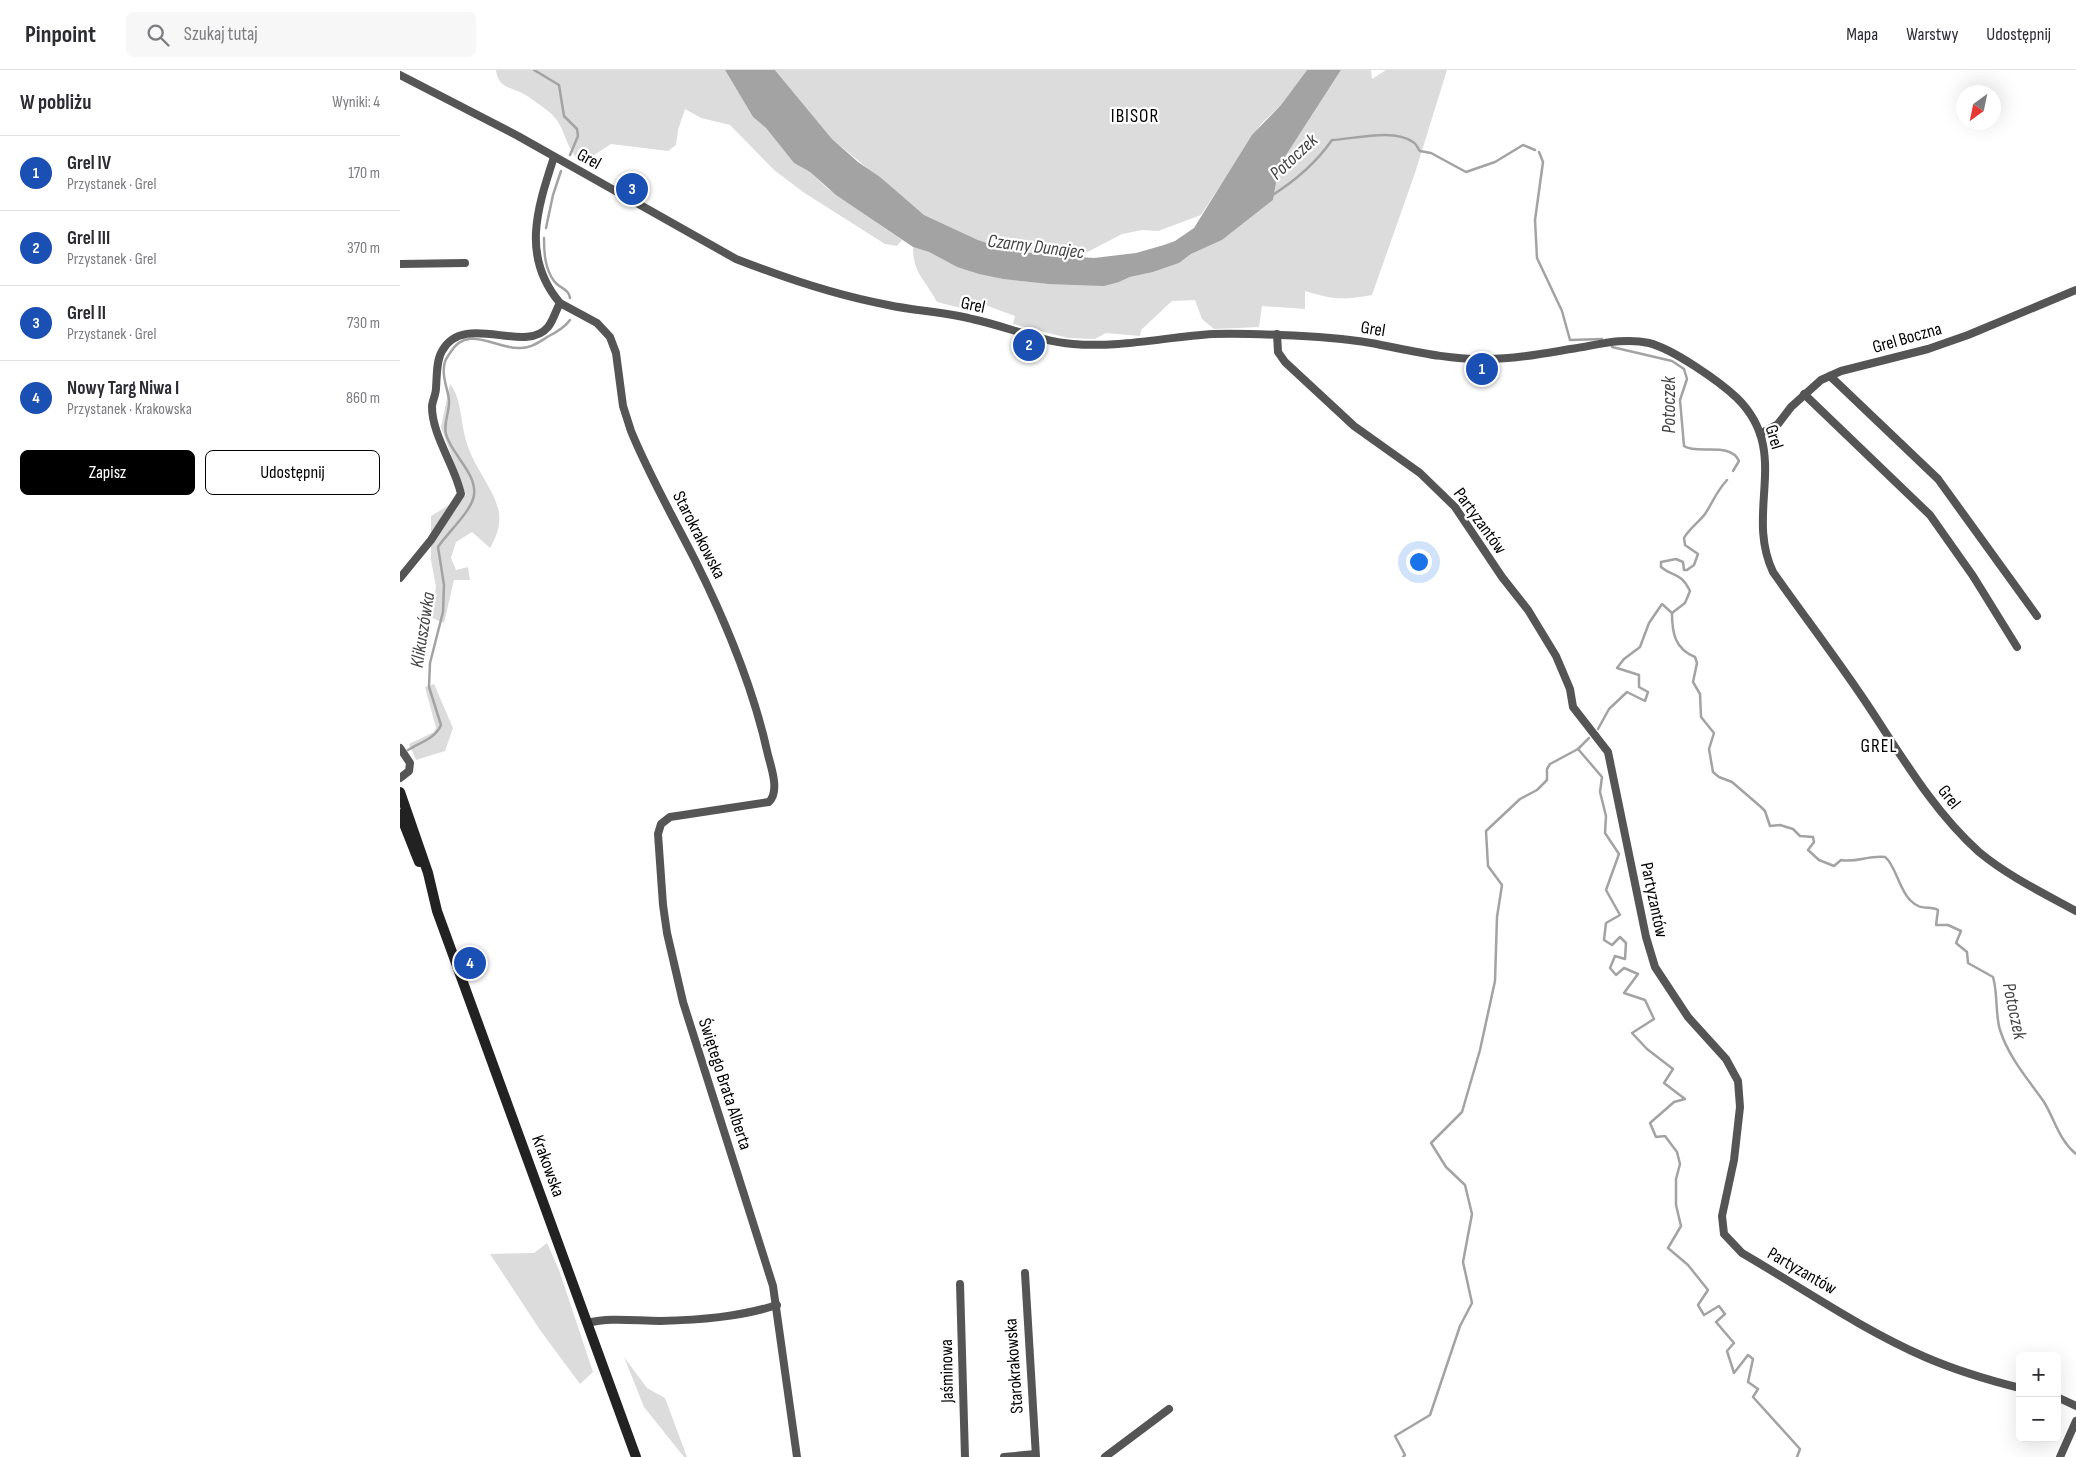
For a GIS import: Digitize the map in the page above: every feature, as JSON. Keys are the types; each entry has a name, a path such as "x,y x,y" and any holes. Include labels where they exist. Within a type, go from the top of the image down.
{"main road":[{"name":"Krakowska","path":"400,795 437,911 636,1457"},
{"name":"Krakowska","path":"400,814 411,846 430,886"}],"street":[{"name":"Grel","path":"400,75 554,157 736,259 769,271 886,305 970,318 1046,340 1074,344 1152,341 1212,334 1277,334 1367,342 1441,356 1486,359 1517,357 1617,341 1650,344 1671,351 1727,390 1747,410 1760,434 1766,465 1761,530 1764,550 1773,572 1839,664 1927,793 1952,824 1997,865 2076,911"},
{"name":"Starokrakowska","path":"554,157 538,221 534,249 543,280 560,303 597,323 605,330 613,345 623,406 631,431 708,586 750,687 759,716 774,786 772,799 766,803"},
{"path":"400,264 465,263"},
{"name":"Grel Boczna","path":"1760,434 1778,424 1804,394 1821,380 1841,371 1928,349 1968,335 2076,290"},
{"path":"400,578 431,540 461,494 457,476 442,447 432,407 442,350 455,338 476,333 499,333 514,338 529,337 547,328 560,303"},
{"name":"Partyzantów","path":"1277,334 1278,352 1285,362 1354,426 1420,473 1455,507 1502,577 1528,610 1556,656 1570,689 1572,707 1608,752 1646,937 1655,967 1688,1017 1726,1059 1738,1081 1740,1107 1734,1160 1722,1216 1724,1234 1730,1242 1750,1258 1875,1331 1925,1357 1992,1381 2016,1387"},
{"path":"1830,376 1938,479 2037,616"},
{"path":"1804,394 1930,515 2017,647"},
{"path":"400,748 410,765 409,771 400,778"},
{"name":"Świętego Brata Alberta","path":"766,803 670,817 661,824 658,834 658,850 667,933 683,1002 767,1262 777,1305 796,1457"},
{"name":"Starokrakowska","path":"1025,1273 1036,1455"},
{"name":"Jaśminowa","path":"960,1284 965,1457"},
{"path":"588,1323 608,1320 706,1319 752,1313 777,1305"},
{"path":"2061,1399 2076,1406"},
{"path":"1105,1457 1169,1409"},
{"path":"2060,1457 2076,1421"},
{"path":"1004,1457 1036,1455"}],"shaded area":[{"path":"496,70 725,70 753,117 766,128 794,163 810,172 827,188 902,240 897,246 885,244 803,192 774,170 730,125 701,118 685,109 678,130 676,145 668,151 611,144 591,157 585,158 581,152 576,157 554,116 529,97 502,83 497,76"},
{"path":"725,70 775,70 832,139 924,215 978,240 1005,249 1047,255 1094,258 1136,253 1164,245 1175,241 1194,228 1252,135 1281,105 1307,70 1341,70 1279,166 1273,200 1222,240 1191,254 1179,263 1104,286 1048,284 1003,279 957,267 929,252 913,247 836,195 810,172 794,163 766,128 753,117"},
{"path":"775,70 1307,70 1281,105 1261,124 1201,215 1158,231 1142,230 1122,234 1078,257 1005,249 978,240 924,215 832,139"},
{"path":"1341,70 1371,70 1372,79 1386,70 1447,70 1415,173 1372,295 1338,298 1305,291 1305,309 1262,306 1259,327 1214,329 1202,319 1195,300 1172,301 1141,330 1140,336 1106,333 1095,339 1068,338 1013,324 1015,316 977,302 973,311 937,302 917,270 913,247 929,252 957,267 1003,279 1048,284 1119,282 1179,263 1191,254 1222,240 1273,200 1279,166"},
{"path":"450,384 457,398 469,449 498,508 499,524 497,534 490,548 472,532 456,542 451,558 456,570 468,567 470,580 454,580 444,623 430,617 436,587 431,560 431,516 466,495 441,427"},
{"path":"434,684 453,728 445,751 416,760 409,744 434,732 436,728 425,687"},
{"path":"547,1243 559,1270 593,1372 580,1384 540,1330 490,1254 534,1253"},
{"path":"624,1357 647,1388 665,1398 687,1457 684,1457 644,1407"}],"waterway":[{"name":"Klikuszówka","path":"534,70 559,85 564,116 577,129 578,136 570,155"},
{"name":"Potoczek","path":"1271,196 1304,171 1332,140 1374,135 1405,138 1414,143 1420,151 1431,153 1466,172 1495,162 1523,145 1535,150"},
{"name":"Potoczek","path":"1539,152 1543,162 1535,220 1537,258 1562,311 1570,340 1602,339"},
{"name":"Klikuszówka","path":"546,228 553,195 561,171"},
{"name":"Klikuszówka","path":"544,238 545,255 549,271 554,281 568,293 570,298"},
{"name":"Klikuszówka","path":"408,750 435,734 441,725 429,687 430,663 443,612 444,585 438,547 469,508 474,495 472,479 446,434 445,426 449,400 444,375 445,361 457,344 464,340 473,339 509,347 526,347 538,343 558,331 570,320"},
{"name":"Potoczek","path":"1612,347 1672,361 1684,369 1687,379 1680,400 1684,446 1697,449 1729,451 1739,461 1733,471"},
{"name":"Potoczek","path":"1672,613 1685,603 1690,591 1683,580 1661,567 1661,562 1676,559 1683,562 1684,570 1694,565 1698,554 1685,545 1684,538 1705,514 1727,480"},
{"path":"1598,729 1609,709 1627,692 1645,701 1648,692 1639,687 1639,675 1617,668 1624,659 1640,647 1649,623 1662,604 1672,613"},
{"name":"Potoczek","path":"1672,613 1676,640 1683,650 1695,657 1697,663 1693,682 1700,694 1701,717 1714,733 1709,749 1713,772 1719,777 1732,782 1761,807 1765,811 1770,826 1780,825 1793,829 1800,836 1813,837 1814,842 1808,850 1819,860 1834,866 1841,860 1852,861 1885,857 1892,865 1906,895 1914,904 1938,910 1936,925 1948,925 1961,931 1956,943 1967,952 1968,963 1993,977 1996,990 1998,1024 2008,1050 2044,1102 2065,1142 2076,1154"},
{"path":"1403,1457 1405,1455 1395,1436 1430,1415 1460,1326 1472,1303 1463,1262 1472,1214 1465,1185 1446,1167 1431,1143 1462,1112 1480,1050 1495,981 1497,917 1502,885 1488,866 1486,831 1520,799 1537,790 1547,780 1547,769 1550,764 1578,749 1589,738"},
{"path":"1578,749 1602,777 1600,792 1606,816 1605,833 1619,854 1606,890 1620,915 1606,923 1604,940 1612,945 1620,937 1626,943 1625,959 1615,956 1610,968 1616,975 1624,968 1638,974 1624,993 1645,1000 1654,1019 1632,1033 1647,1049 1673,1069 1664,1083 1685,1099 1674,1102 1650,1123 1656,1137 1665,1136 1677,1152 1680,1164 1676,1179 1676,1205 1681,1226 1668,1248 1688,1265 1708,1290 1698,1305 1704,1315 1719,1306 1725,1314 1716,1322 1734,1343 1727,1351 1734,1373 1748,1355 1753,1359 1748,1382 1758,1389 1753,1397 1800,1449 1797,1457"}],"place":[{"name":"Grel II","path":"632,189"},
{"name":"Grel III","path":"1029,345"},
{"name":"Grel IV","path":"1482,369"},
{"name":"Nowy Targ Niwa I","path":"470,963"}],"district":[{"name":"IBISOR","path":"1135,116"},
{"name":"GREL","path":"1879,746"}],"water label":[{"name":"Czarny Dunajec","path":"1036,247"}]}
